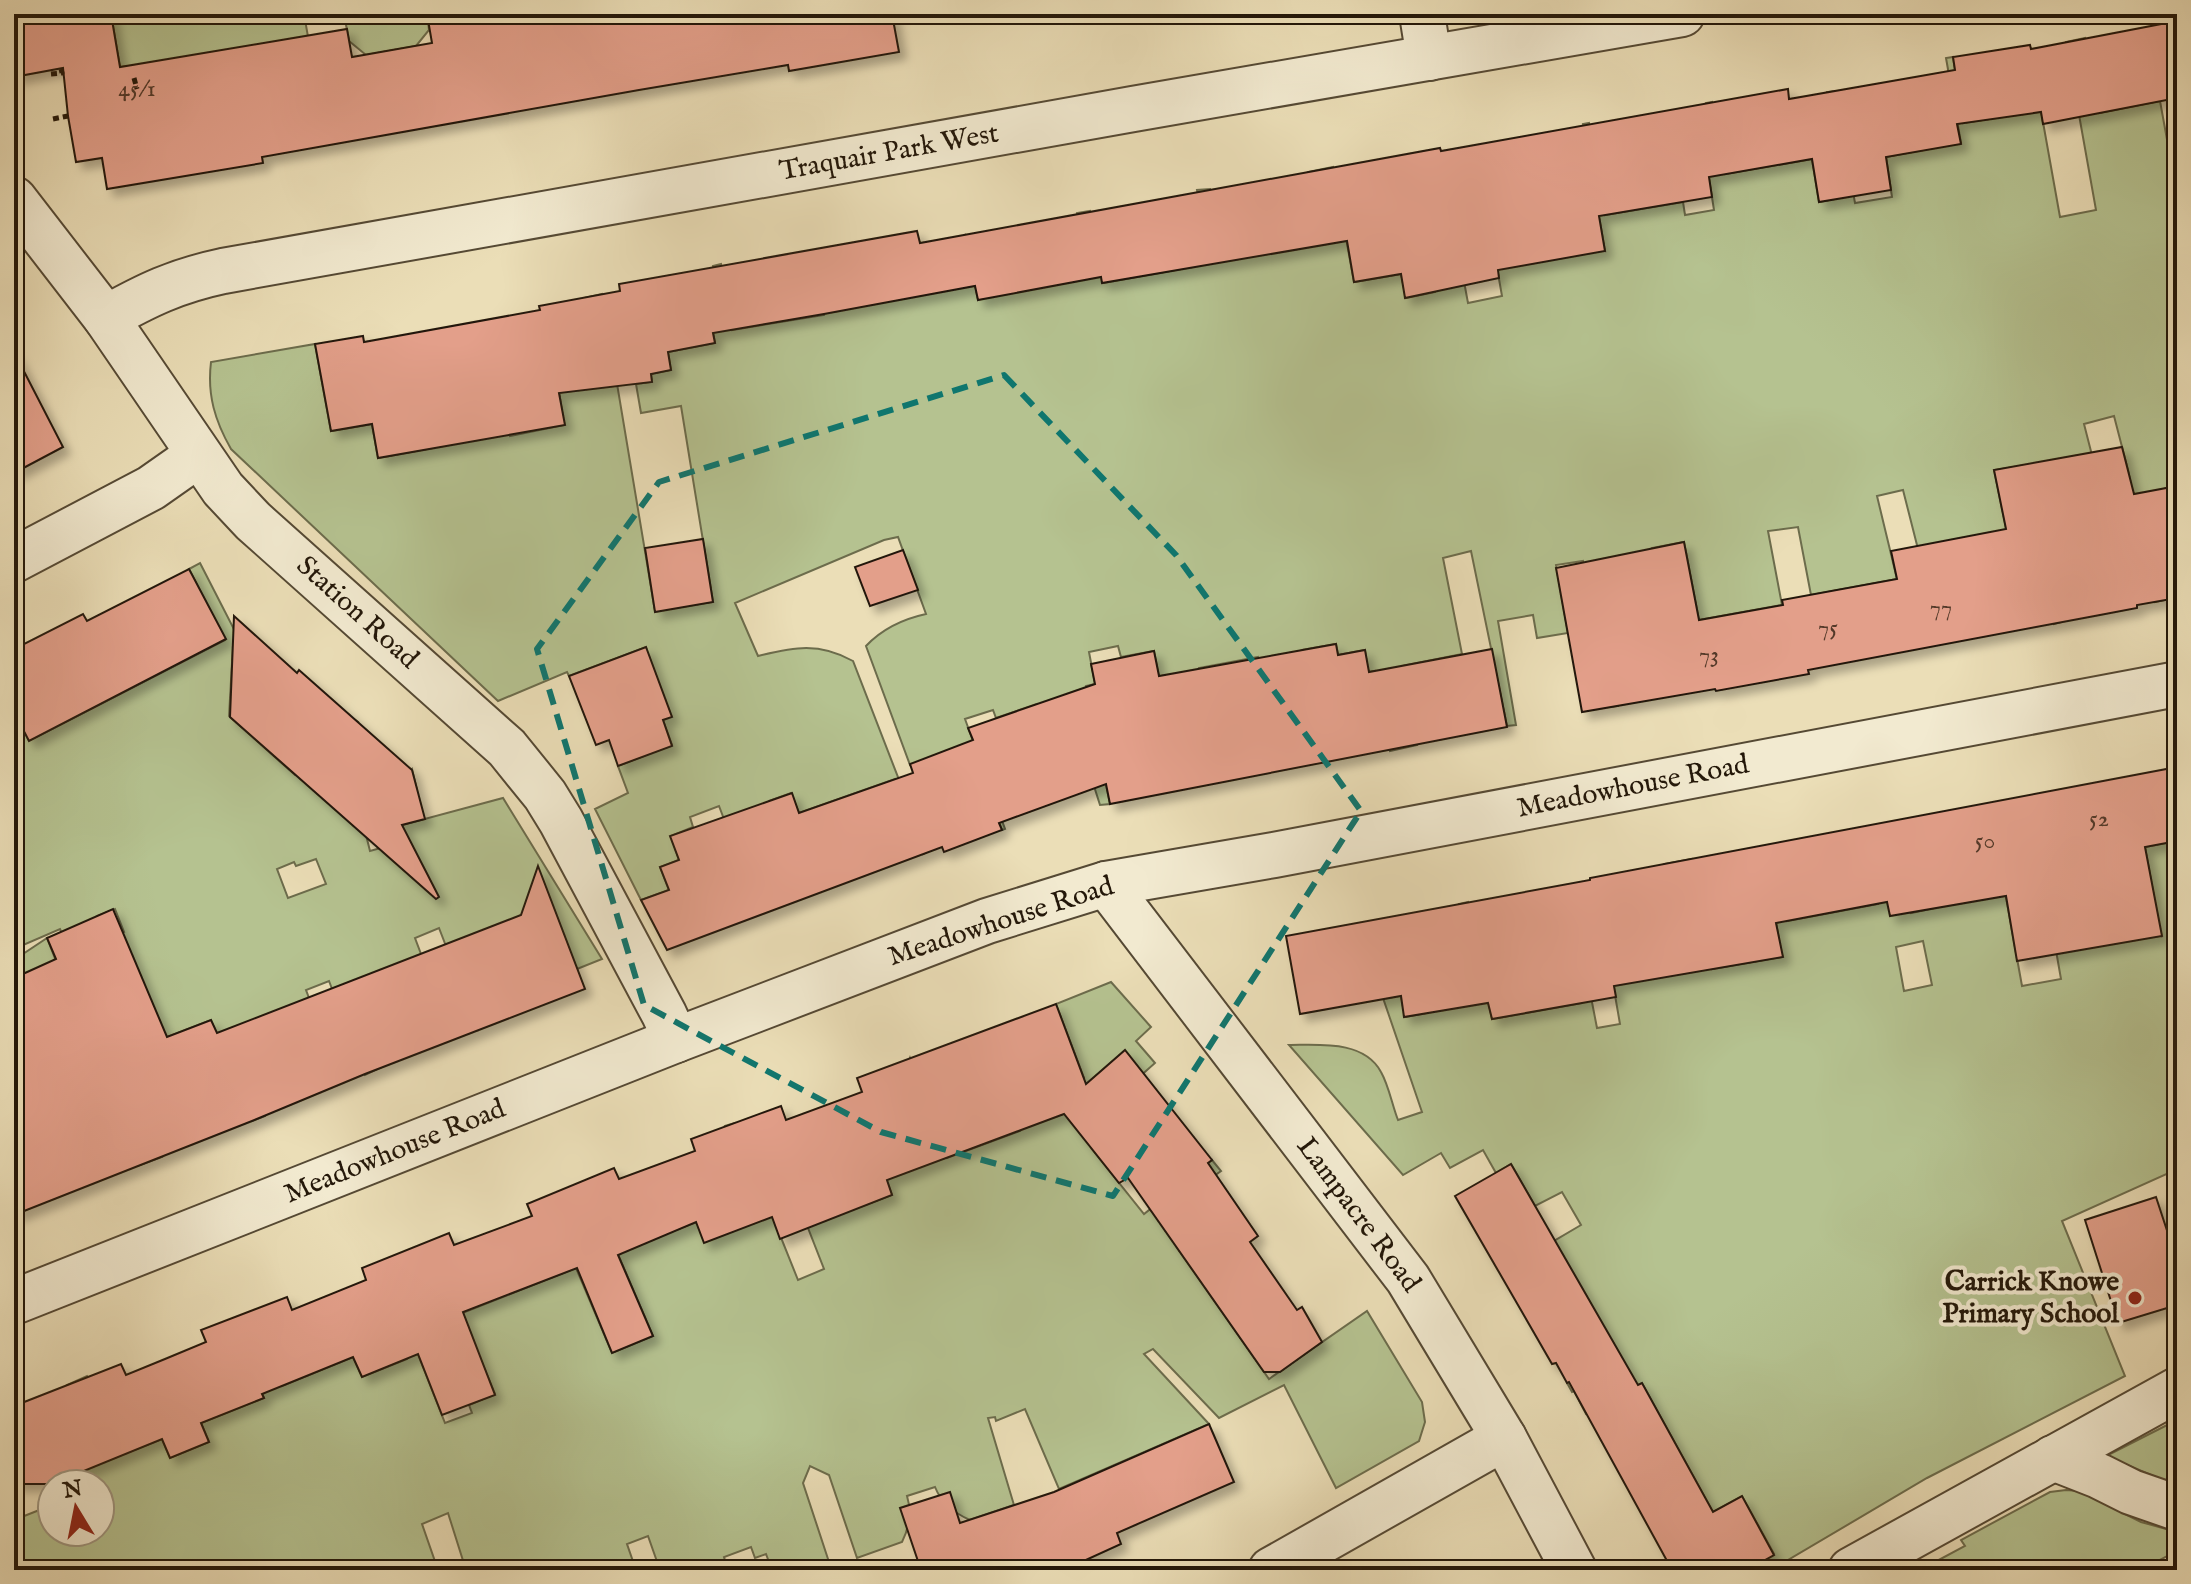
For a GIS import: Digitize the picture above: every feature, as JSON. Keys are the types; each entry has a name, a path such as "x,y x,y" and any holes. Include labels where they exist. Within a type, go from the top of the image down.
{"street":[{"path":"1422,14 1429,58"},
{"name":"Traquair Park West","path":"106,318 174,284 223,271 1682,14"},
{"name":"Station Road","path":"14,199 106,318 223,489 253,521 507,748 527,771 561,821 676,1040"},
{"path":"14,560 151,488 198,455"},
{"name":"Meadowhouse Road","path":"14,1302 676,1040 987,921 1106,884 2177,684"},
{"name":"Lampacre Road","path":"1106,884 1408,1279 1504,1438 1574,1570"},
{"path":"1851,1570 2177,1390"},
{"path":"1271,1570 1504,1438"},
{"path":"2053,1458 2177,1508"}],"path":[{"path":"51,74 62,73 61,69"},
{"path":"134,78 137,89"},
{"path":"53,119 68,116"}],"highlighted area":[{"path":"1004,375 1176,555 1361,811 1113,1196 881,1132 644,1005 537,649 659,482"}],"green space":[{"path":"111,14 304,14 310,48 120,67"},
{"path":"344,14 427,14 429,30 416,46 366,55 349,41"},
{"path":"2085,38 2099,113 2160,101 2174,178 2177,178 2177,486 2145,493 2165,600 2155,602 2114,416 2084,424 2107,514 2062,622 2054,624 2021,466 1994,470 2012,557 1918,549 1903,490 1877,496 1897,579 1811,595 1798,527 1768,531 1782,605 1699,620 1684,542 1652,548 1664,615 1603,626 1618,706 1610,707 1583,561 1556,565 1568,633 1537,638 1533,615 1498,621 1516,725 1507,726 1471,551 1443,558 1462,654 1402,666 1417,745 1390,751 1375,671 1368,672 1365,650 1338,655 1336,644 1302,650 1265,691 1258,657 1199,668 1205,702 1181,789 1154,651 1121,657 1118,646 1089,652 1095,684 1086,686 1110,804 1100,805 1093,783 1037,704 996,718 993,710 965,719 1005,829 1002,830 984,784 954,748 910,765 866,646 894,625 926,614 898,537 884,540 735,603 758,656 806,648 829,651 853,661 927,852 923,854 895,779 799,813 791,793 769,801 760,914 719,806 690,817 693,827 671,836 679,860 660,867 669,890 641,900 595,809 628,793 618,766 672,745 646,647 569,676 567,672 498,701 231,449 211,397 211,362 315,344 331,431 372,424 378,458 433,448 427,414 503,401 510,436 564,425 559,391 599,384 584,298 602,294 655,611 713,602 681,406 641,413 636,384 652,382 651,374 671,370 668,352 715,343 704,279 715,278 713,266 721,264 732,330 824,315 818,271 850,309 965,235 978,300 1080,238 1077,213 1090,211 1103,283 1192,267 1205,235 1197,190 1210,189 1222,261 1314,206 1308,172 1333,167 1354,282 1401,274 1406,298 1435,292 1424,227 1448,195 1468,303 1502,296 1487,211 1605,251 1583,124 1589,123 1605,215 1683,202 1685,215 1714,210 1708,172 1710,130 1706,103 1712,102 1725,174 1812,159 1819,202 1845,197 1827,92 1835,91 1855,203 1892,197 1886,157 1961,143 1946,58 1953,57 1963,123 2041,111 2060,217 2096,210 2066,42"},
{"path":"200,563 239,639 233,645 229,716 295,775 354,719 358,722 308,779 388,796 412,769 417,790 370,803 366,835 370,851 388,846 402,825 503,798 602,959 577,969 526,906 478,1029 439,928 415,938 421,954 386,1065 365,1075 329,981 306,990 309,998 265,1116 252,1121 211,1020 167,1037 136,1090 162,1157 140,1165 14,1186 14,960 47,938 56,961 71,955 60,929 14,949 14,733 23,729 29,741 225,640 189,569","holes":["316,859 326,884 288,898 277,869 294,862 296,866","115,909 124,932 106,940 97,916"]},
{"path":"1865,827 1911,913 1935,908 1931,887 2002,875 2022,986 2061,979 2041,865 2161,936 2145,847 2177,841 2177,1181 2173,1171 2062,1221 2125,1376 1927,1478 1771,1570 1747,1570 1774,1554 1742,1496 1713,1512 1642,1383 1586,1414 1567,1383 1608,1360 1554,1241 1581,1225 1562,1192 1535,1206 1511,1164 1496,1173 1483,1150 1450,1168 1441,1153 1403,1175 1289,1045 1340,1046 1364,1054 1381,1072 1398,1120 1422,1112 1382,995 1395,965 1405,1017 1427,1013 1424,991 1473,981 1459,904 1468,902 1492,1019 1582,1003 1569,884 1597,1028 1620,1024 1608,955 1684,973 1664,864 1692,859 1712,969 1782,957 1763,846 1787,921 1878,904","holes":["1923,941 1932,985 1904,991 1896,947"]},
{"path":"1111,982 1151,1027 1136,1041 1155,1063 1137,1079 1092,1149 1144,1214 1212,1160 1221,1171 1207,1181 1176,1246 1269,1379 1367,1311 1422,1402 1425,1422 1419,1441 1336,1488 1284,1385 1219,1418 1153,1349 1144,1354 1209,1424 1059,1489 1025,1409 996,1421 995,1417 988,1418 1014,1505 970,1520 949,1506 935,1487 907,1496 909,1520 902,1542 857,1558 829,1475 810,1466 803,1483 830,1565 814,1570 772,1570 766,1554 755,1558 751,1547 724,1557 727,1567 718,1570 660,1570 648,1536 627,1544 636,1570 466,1570 448,1513 422,1524 438,1570 14,1570 14,1520 36,1511 36,1548 116,1548 116,1468 89,1468 99,1464 67,1385 87,1376 119,1456 162,1439 170,1458 209,1442 201,1423 264,1398 232,1319 282,1386 353,1357 362,1377 407,1359 410,1334 445,1423 472,1413 469,1405 495,1394 478,1353 442,1321 576,1268 612,1353 653,1336 617,1252 753,1201 725,1126 735,1123 798,1280 824,1269 792,1187 863,1206 892,1195 877,1156 910,1058 947,1158 1020,1131 1011,1105 1084,1078 1056,1004"},
{"path":"2177,1420 2177,1486 2106,1456"},
{"path":"2079,1491 2141,1522 2177,1532 2177,1551 2141,1570 1920,1570 1965,1546 1961,1540 2050,1492"}],"building":[{"path":"14,14 111,14 120,67 347,29 352,57 432,43 427,14 892,14 899,52 789,71 788,65 639,90 262,157 263,163 107,189 102,158 76,162 63,68 14,77"},
{"path":"2177,21 2177,98 2043,124 2041,112 1957,124 1961,144 1886,157 1891,190 1819,202 1812,159 1709,177 1712,197 1599,216 1605,251 1498,270 1499,278 1405,298 1401,274 1354,282 1347,241 1102,283 1101,277 978,300 975,286 713,333 715,343 668,352 671,370 651,374 652,382 559,393 565,425 378,458 372,424 331,431 315,344 363,336 364,342 540,310 539,306 620,291 619,284 917,231 920,243 1440,148 1441,151 1788,89 1789,99 1955,70 1953,57 2030,45 2031,49"},
{"path":"14,352 63,447 14,473"},
{"path":"2122,447 2134,494 2177,486 2177,598 1808,670 1809,674 1582,712 1556,568 1684,542 1699,620 1783,605 1782,600 1897,579 1891,551 2006,529 1994,470"},
{"path":"703,539 713,602 655,612 645,548"},
{"path":"903,550 918,590 870,606 855,567"},
{"path":"189,569 226,639 29,741 14,712 14,649 83,614 87,621"},
{"path":"234,616 412,770 425,819 402,825 439,897 436,899 230,717"},
{"path":"1336,644 1338,655 1365,650 1369,672 1492,649 1507,727 1110,804 1106,784 999,823 1002,830 944,852 942,847 667,950 641,900 669,890 660,867 679,860 670,836 792,793 799,813 913,773 910,764 973,740 968,728 1095,684 1091,664 1154,651 1159,676"},
{"path":"646,647 672,717 663,720 672,746 618,766 609,740 596,745 569,676"},
{"path":"2177,767 2177,841 2145,847 2162,936 2017,961 2006,896 1890,916 1887,902 1776,923 1783,957 1614,986 1616,997 1492,1019 1488,1003 1404,1017 1401,996 1300,1014 1286,936"},
{"path":"538,866 585,989 14,1215 14,978 56,959 47,938 113,909 167,1037 211,1020 217,1033 521,915"},
{"path":"1056,1004 1086,1084 1125,1050 1212,1160 1208,1163 1258,1236 1250,1242 1297,1310 1302,1307 1322,1342 1280,1372 1264,1372 1128,1178 1119,1183 1064,1114 887,1180 892,1195 780,1239 772,1217 704,1243 696,1222 618,1255 653,1336 612,1353 577,1268 463,1312 495,1395 442,1415 418,1354 362,1377 353,1357 201,1423 209,1442 170,1458 162,1439 91,1468 36,1468 36,1484 14,1484 14,1406 121,1364 126,1375 206,1342 201,1330 287,1297 292,1310 366,1280 362,1268 449,1233 454,1245 532,1216 527,1204 614,1168 619,1179 695,1151 691,1139 781,1106 786,1120 862,1092 857,1078"},
{"path":"1511,1164 1638,1385 1642,1383 1713,1512 1742,1496 1774,1555 1747,1570 1672,1570 1569,1382 1556,1363 1552,1364 1455,1196"},
{"path":"2156,1197 2177,1261 2177,1305 2118,1323 2085,1220"},
{"path":"1209,1424 1234,1482 1117,1533 1121,1544 1064,1570 921,1570 900,1508 950,1492 960,1523 1054,1492"}],"place":[{"name":"Carrick Knowe Primary School","path":"2135,1298"}]}
